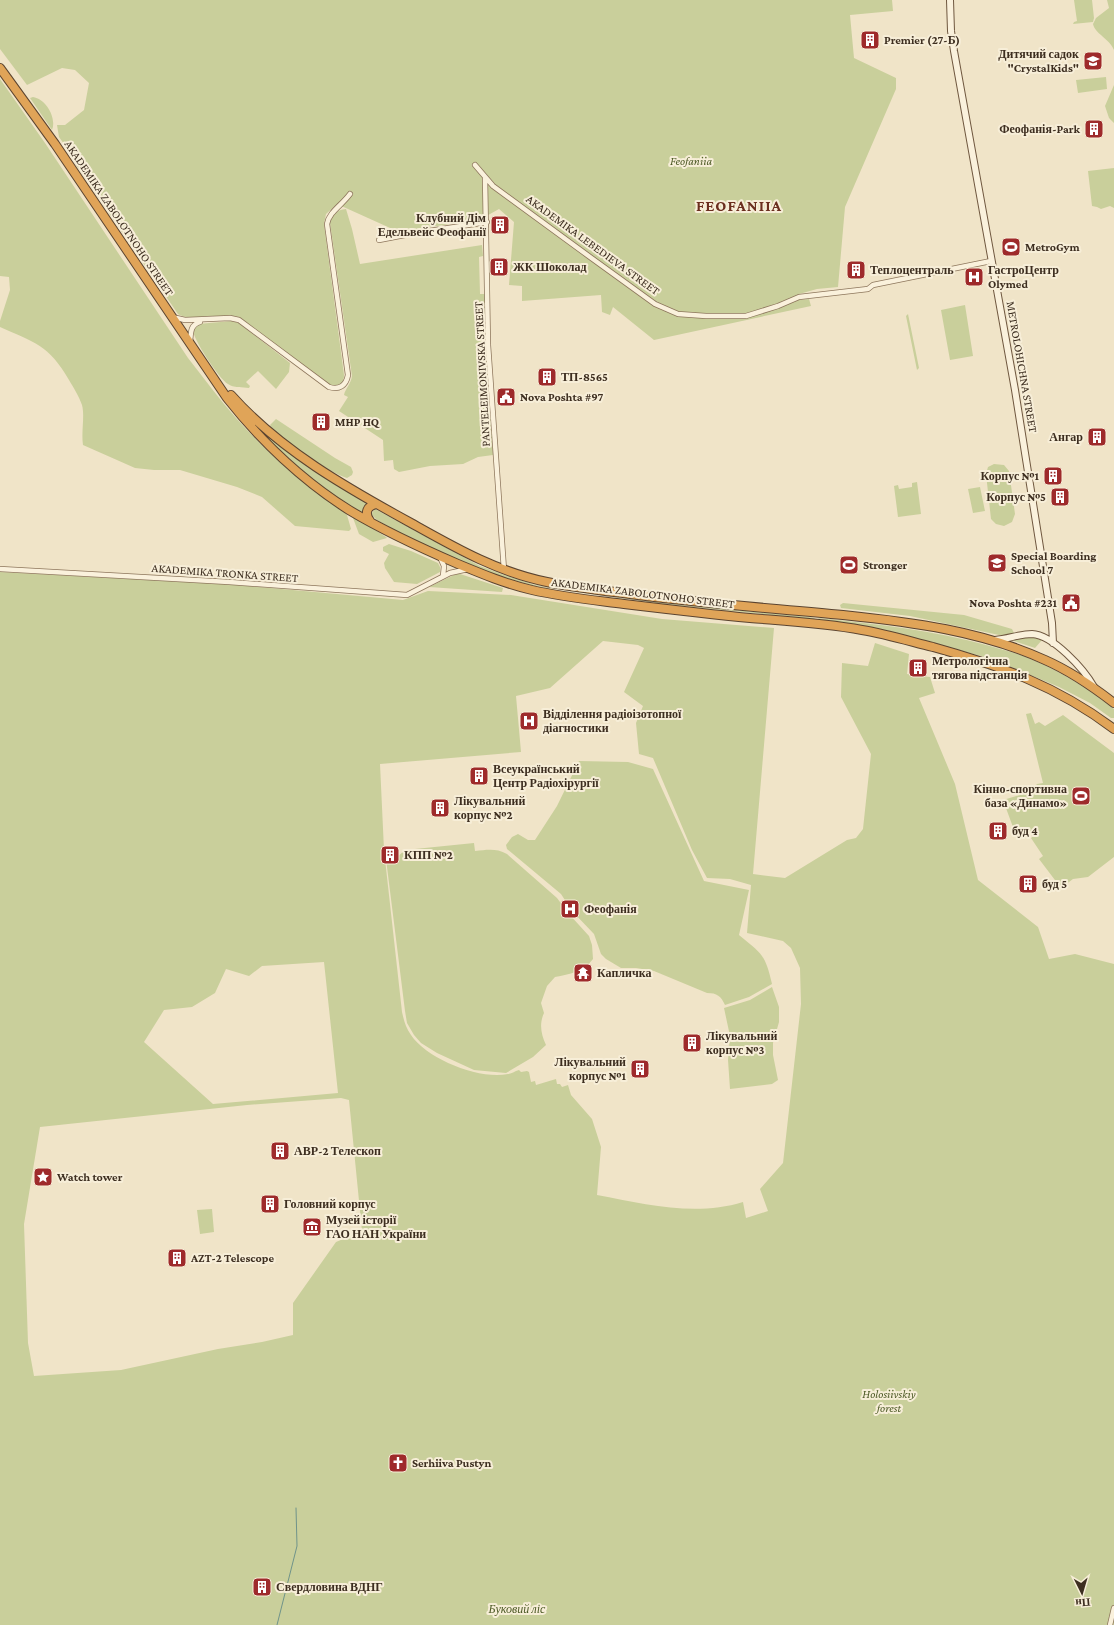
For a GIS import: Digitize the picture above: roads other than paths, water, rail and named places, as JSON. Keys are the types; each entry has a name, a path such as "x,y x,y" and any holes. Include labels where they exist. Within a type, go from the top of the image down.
{"highway":[{"name":"AKADEMIKA ZABOLOTNOHO STREET","path":"0,68 55,144 237,411 278,453 317,487 348,509 398,537 439,556 507,583 530,590 686,612 834,626 894,637 964,656 1020,674 1060,695 1114,729"},
{"name":"AKADEMIKA ZABOLOTNOHO STREET","path":"217,383 253,418 302,457 376,504 443,541 504,570 544,582 586,588 677,600 878,619 924,626 987,640 1044,659 1072,674 1114,703"},
{"path":"370,521 367,518 367,510 369,507 376,504"},
{"path":"1104,722 1114,722"}],"street":[{"name":"METROLOHICHNA STREET","path":"950,0 951,31 954,51 1028,464 1052,623 1052,643"},
{"name":"AKADEMIKA LEBEDIEVA STREET","path":"475,166 493,186 655,304 678,314 746,316 778,306 799,297 868,289 873,285 992,261"},
{"name":"PANTELEIMONIVSKA STREET","path":"485,177 488,345 504,570"},
{"path":"171,316 185,320 230,318 239,320 329,387 335,389 344,385 348,374 327,224 330,214 343,203 350,194"},
{"path":"379,240 487,222"},
{"path":"190,344 191,332 194,325 206,320"},
{"path":"439,556 443,561 443,576"},
{"name":"AKADEMIKA TRONKA STREET","path":"0,570 229,582 407,595 455,571 470,569"},
{"path":"987,640 1007,639 1033,634 1044,637 1081,668 1094,688"},
{"path":"1110,1625 1114,1608"}],"waterway":[{"path":"277,1625 297,1546 296,1508"}],"place":[{"name":"Premier (27-Б)","path":"870,40"},
{"name":"Дитячий садок \"CrystalKids\"","path":"1093,61"},
{"name":"Феофанія-Park","path":"1094,129"},
{"name":"Клубний Дім Едельвейс Феофанії","path":"500,225"},
{"name":"MetroGym","path":"1011,247"},
{"name":"ЖК Шоколад","path":"499,267"},
{"name":"Теплоцентраль","path":"856,270"},
{"name":"ГастроЦентр Olymed","path":"974,277"},
{"name":"ТП-8565","path":"547,377"},
{"name":"Nova Poshta #97","path":"506,397"},
{"name":"MHP HQ","path":"321,422"},
{"name":"Ангар","path":"1097,437"},
{"name":"Корпус №1","path":"1053,476"},
{"name":"Корпус №5","path":"1060,497"},
{"name":"Special Boarding School 7","path":"997,563"},
{"name":"Stronger","path":"849,565"},
{"name":"Nova Poshta #231","path":"1071,603"},
{"name":"Метрологічна тягова підстанція","path":"918,668"},
{"name":"Відділення радіоізотопної діагностики","path":"529,721"},
{"name":"Всеукраїнський Центр Радіохірургії","path":"479,776"},
{"name":"Кінно-спортивна база «Динамо»","path":"1081,796"},
{"name":"Лікувальний корпус №2","path":"440,808"},
{"name":"буд 4","path":"998,831"},
{"name":"КПП №2","path":"390,855"},
{"name":"буд 5","path":"1028,884"},
{"name":"Феофанія","path":"570,909"},
{"name":"Капличка","path":"583,973"},
{"name":"Лікувальний корпус №3","path":"692,1043"},
{"name":"Лікувальний корпус №1","path":"640,1069"},
{"name":"АВР-2 Телескоп","path":"280,1151"},
{"name":"Watch tower","path":"43,1177"},
{"name":"Головний корпус","path":"270,1204"},
{"name":"Музей історії ГАО НАН України","path":"312,1227"},
{"name":"AZT-2 Telescope","path":"177,1258"},
{"name":"Serhiiva Pustyn","path":"398,1463"},
{"name":"Свердловина ВДНГ","path":"262,1587"}],"district":[{"name":"FEOFANIIA","path":"739,205"}],"park label":[{"name":"Feofaniia","path":"691,161"},
{"name":"Holosiivskiy forest","path":"889,1401"},
{"name":"Буковий ліс","path":"517,1609"}]}
